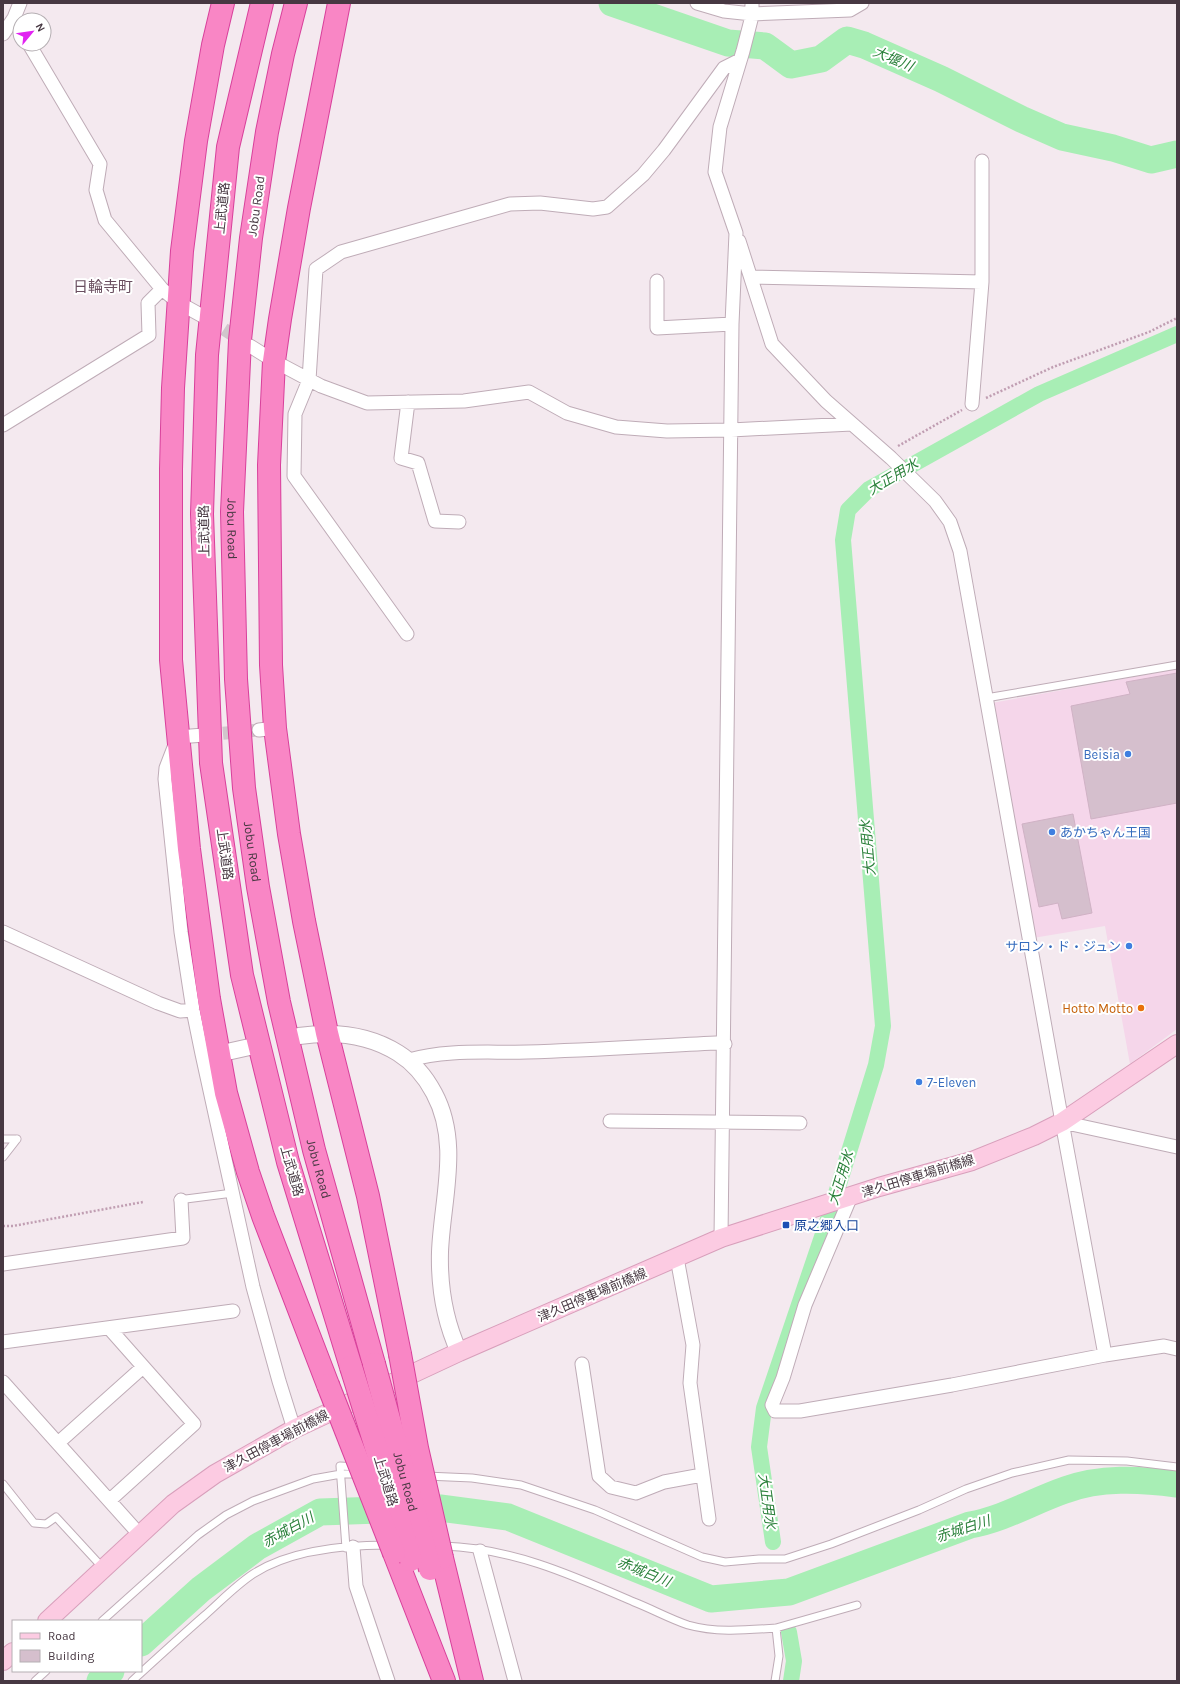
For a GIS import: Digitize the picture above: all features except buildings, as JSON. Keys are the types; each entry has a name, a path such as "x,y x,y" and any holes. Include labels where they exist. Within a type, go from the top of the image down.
{"highway":[{"path":"223,3 213,45 196,141 182,251 171,469 171,660 189,849 208,999 226,1094 248,1172 328,1386 418,1555 472,1681"},
{"name":"上武道路","path":"262,3 228,147 207,355 202,514 211,763 242,975 288,1162 351,1367 418,1555 448,1681"},
{"name":"Jobu Road","path":"296,3 283,54 267,132 251,238 240,340 232,512 236,679 244,788 258,887 279,1002 314,1150 374,1364 418,1555 463,1681"},
{"path":"339,3 299,208 274,361 269,465 271,665 267,729 289,834 304,921 327,1033 368,1196 400,1354 417,1448 418,1555 444,1681"}],"main road":[{"name":"津久田停車場前橋線","path":"48,1620 173,1504 215,1474 294,1429 415,1378 459,1352 722,1238 823,1205 972,1161 1034,1136 1062,1122 1177,1044"},
{"path":"3,1662 12,1653"}],"street":[{"path":"697,3 724,11 795,8 850,10 862,3"},
{"path":"752,11 742,56 720,126 715,172 772,344 826,401 911,477 935,501 950,522 960,552 1105,1354"},
{"path":"3,34 12,27"},
{"path":"34,52 100,164 96,190 105,220 162,289 179,303 208,319"},
{"path":"407,634 294,476 295,414 310,380 316,269 341,252 510,204 540,203 593,209 607,207 643,175 664,150 724,68 742,56"},
{"path":"972,404 982,282 982,161"},
{"path":"722,1238 732,324 736,233"},
{"path":"751,277 982,282"},
{"path":"657,281 657,328 732,324"},
{"path":"3,424 149,335 148,303 162,289"},
{"path":"250,346 274,361 321,386 367,403 464,401 529,392 567,413 616,427 667,431 731,430 852,424"},
{"path":"408,402 401,458 418,463 435,521 459,522"},
{"path":"204,735 178,737 166,768 165,779 174,875 193,1010 262,1321 294,1429"},
{"path":"3,932 158,1003 180,1011 193,1010"},
{"path":"299,1036 327,1033 345,1034 374,1041 391,1048 409,1060 420,1071 432,1089 443,1114 447,1130 449,1167 442,1233 441,1273 447,1321 459,1352"},
{"path":"409,1060 424,1055 725,1044"},
{"path":"218,1054 254,1046"},
{"path":"610,1121 800,1123"},
{"path":"1062,1122 1177,1147"},
{"path":"849,1197 806,1304 784,1378 772,1405 775,1411 800,1411 930,1388 1105,1354 1164,1346 1177,1349"},
{"path":"3,1264 183,1238 178,1200"},
{"path":"677,1258 693,1345 690,1383 709,1519"},
{"path":"3,1342 233,1311"},
{"path":"109,1328 194,1424 110,1500"},
{"path":"582,1364 599,1476 611,1487 636,1493 664,1482 702,1475"},
{"path":"58,1443 143,1366"},
{"path":"3,1382 140,1535"},
{"path":"348,1545 356,1586 388,1681"},
{"path":"480,1550 515,1681"}],"lane":[{"path":"986,698 1177,665"},
{"path":"3,1139 17,1139 3,1157"},
{"path":"178,1200 233,1193"},
{"path":"103,1620 198,1535 226,1515 253,1501 282,1489 313,1479 394,1476 472,1478 521,1485 595,1510 702,1557 725,1562 758,1559 785,1559 853,1535 972,1487 1012,1474 1070,1460 1127,1461 1177,1466"},
{"path":"348,1545 340,1466 432,1470"},
{"path":"3,1484 34,1523 46,1524 56,1517 103,1569"},
{"path":"142,1672 230,1592 254,1574 287,1558 348,1545 373,1545 418,1555 457,1547 515,1556 553,1568 687,1624 711,1630 776,1628 857,1605"},
{"path":"775,1681 779,1656 776,1628"},
{"path":"35,1681 45,1672"},
{"path":"132,1681 142,1672"}],"path":[{"path":"888,456 972,404 1053,368 1149,332 1177,318"},
{"path":"3,1226 13,1226 143,1202"}],"shaded area":[{"path":"1177,669 1177,1029 1130,1064 1105,926 1033,938 992,703"}],"waterway":[{"name":"大堰川","path":"612,3 728,43 765,46 791,65 821,59 847,40 864,45 941,79 1021,119 1062,137 1113,148 1151,160 1177,154"},
{"name":"大正用水","path":"773,1542 759,1447 764,1408 829,1216 876,1065 883,1026 843,540 848,510 869,489 1039,394 1177,334"},
{"name":"赤城白川","path":"142,1642 201,1589 257,1547 320,1512 440,1508 508,1517 711,1599 789,1592 970,1525 995,1519 1053,1494 1078,1486 1120,1480 1177,1484"},
{"name":"大正用水","path":"789,1632 794,1661 791,1681"},
{"name":"赤城白川","path":"100,1681 110,1672"}],"tunnel":[{"path":"208,319 244,342"},
{"path":"204,735 259,730"},
{"path":"254,1046 297,1036"}],"place":[{"name":"Beisia","path":"1128,754"},
{"name":"あかちゃん王国","path":"1052,832"},
{"name":"サロン・ド・ジュン","path":"1129,946"},
{"name":"Hotto Motto","path":"1141,1008"},
{"name":"7-Eleven","path":"919,1082"},
{"name":"原之郷入口","path":"786,1225"}],"district":[{"name":"日輪寺町","path":"103,287"}]}
